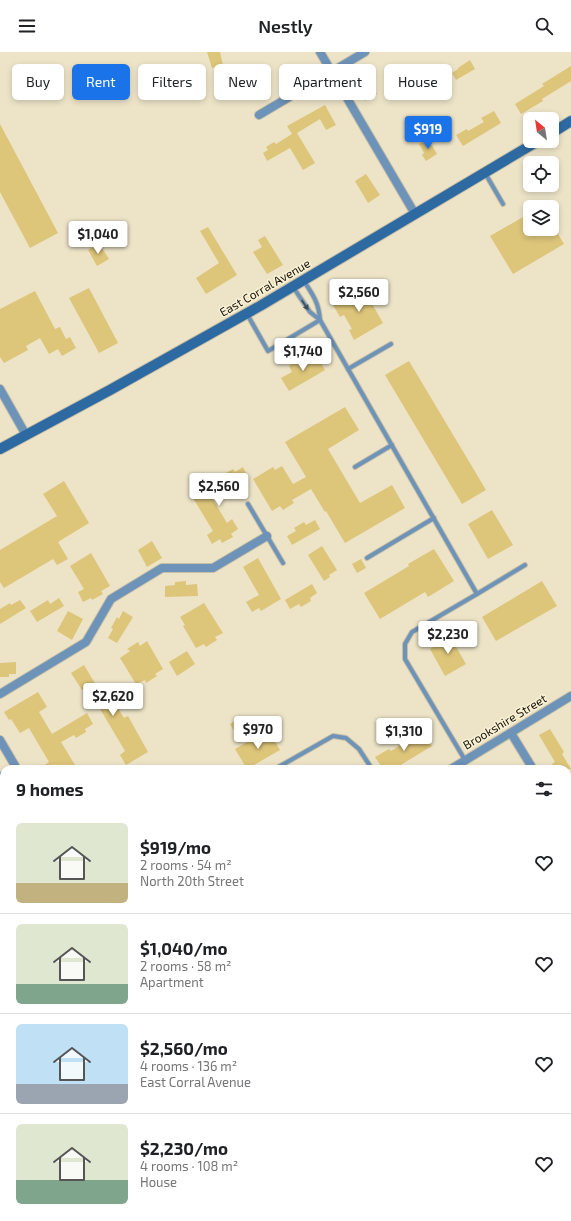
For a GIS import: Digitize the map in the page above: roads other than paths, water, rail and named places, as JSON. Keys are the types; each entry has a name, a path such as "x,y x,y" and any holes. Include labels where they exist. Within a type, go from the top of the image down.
{"main road":[{"path":"559,128 571,121"},
{"name":"East Corral Avenue","path":"0,448 110,390 246,314 526,148"}],"street":[{"path":"320,52 327,64"},
{"path":"345,64 365,52"},
{"path":"259,115 284,100"},
{"path":"348,100 415,214"},
{"path":"0,389 26,435"},
{"path":"0,694 86,642 111,599 162,568 213,568 267,536"},
{"name":"Brookshire Street","path":"458,765 571,696"},
{"path":"511,733 531,765"},
{"path":"0,740 14,765"}],"lane":[{"path":"485,173 503,204"},
{"path":"303,280 313,295 319,308 320,320"},
{"path":"292,287 310,312 320,320 477,594"},
{"path":"246,314 268,351 320,320"},
{"path":"348,369 391,344"},
{"path":"355,468 392,445"},
{"path":"248,504 283,563"},
{"path":"367,558 434,518"},
{"path":"466,760 405,659 405,644 412,632 525,565"},
{"path":"282,765 332,736 346,738 359,749 369,765"}]}
